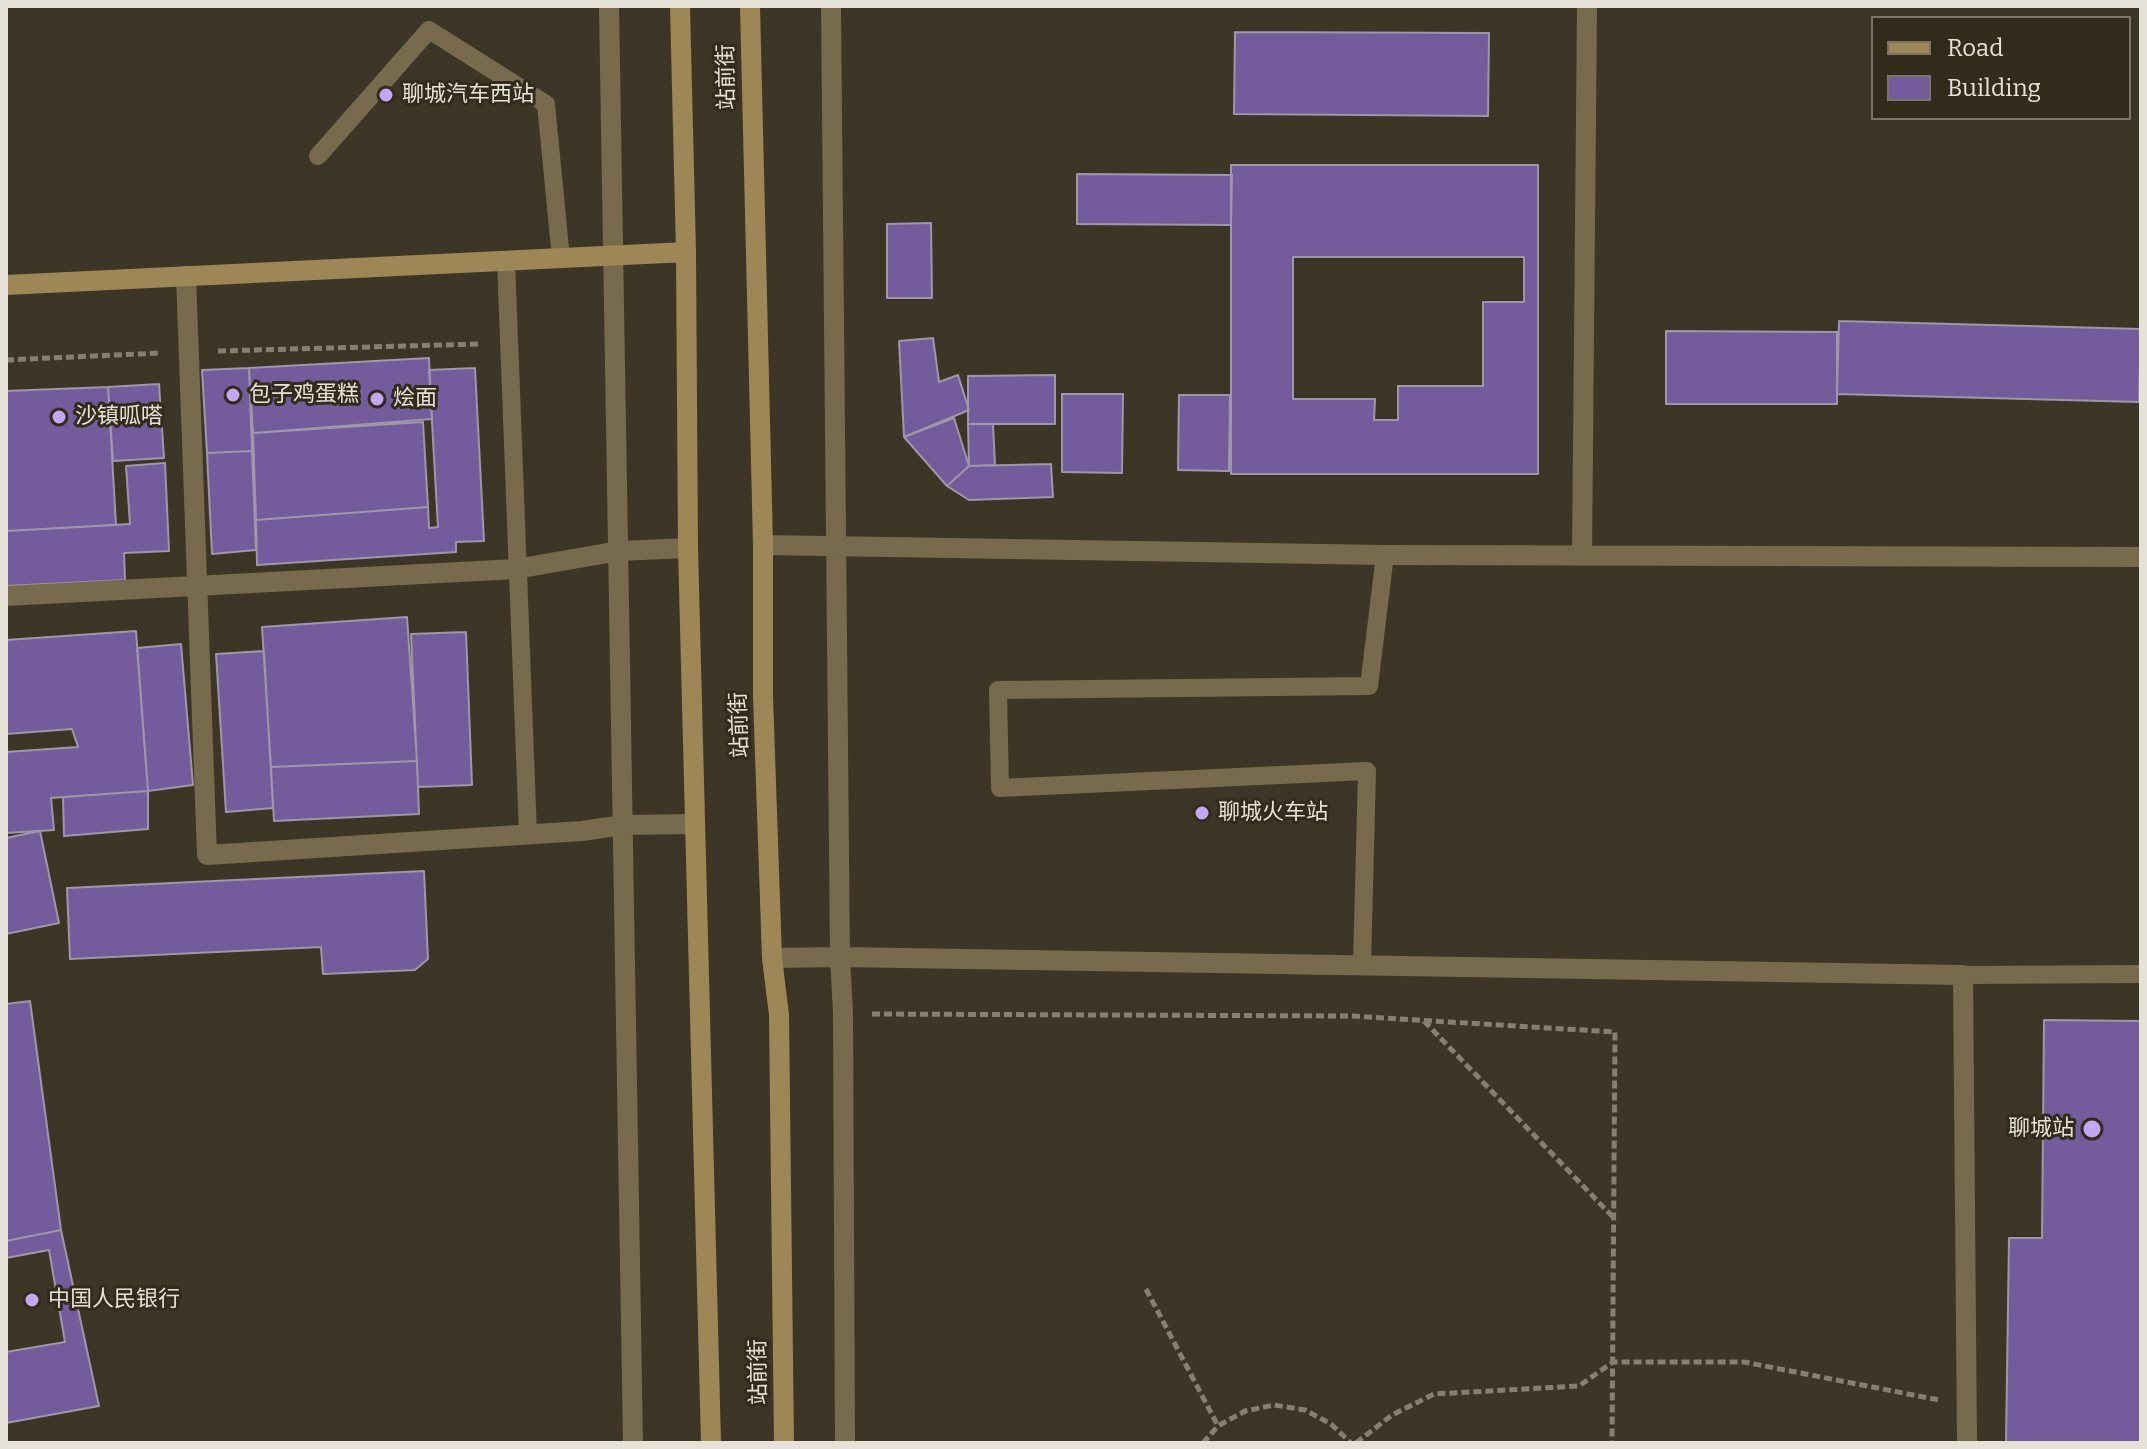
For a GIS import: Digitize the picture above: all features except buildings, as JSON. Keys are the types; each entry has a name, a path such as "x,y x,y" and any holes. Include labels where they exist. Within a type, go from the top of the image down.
{"main road":[{"name":"站前街","path":"680,6 688,548 711,1443"},
{"name":"站前街","path":"750,6 763,545 763,696 772,958 779,1015 784,1443"},
{"path":"6,285 686,252"}],"street":[{"path":"609,6 633,1443"},
{"path":"831,6 845,1443"},
{"path":"1582,555 1587,6"},
{"path":"186,276 207,855 623,825 694,824"},
{"path":"763,545 1385,555 2141,557"},
{"path":"6,596 516,569 619,551 688,548"},
{"path":"772,958 1963,975 1967,1443"}],"lane":[{"path":"318,156 429,30 546,104 561,259"},
{"path":"506,261 528,834"},
{"path":"1362,965 1367,771 1000,788 998,690 1369,686 1385,555"},
{"path":"1963,975 2141,974"}],"path":[{"path":"6,360 509,343"},
{"path":"843,1014 1320,1016 1615,1032 1612,1443"},
{"path":"1424,1021 1614,1218"},
{"path":"1146,1289 1218,1426"},
{"path":"1203,1443 1218,1426 1245,1411 1274,1405 1305,1410 1331,1424 1353,1443 1392,1415 1434,1394 1579,1386 1613,1362 1744,1362 1967,1405"}],"place":[{"name":"聊城汽车西站","path":"386,95"},
{"name":"包子鸡蛋糕","path":"233,395"},
{"name":"烩面","path":"377,399"},
{"name":"沙镇呱嗒","path":"59,417"},
{"name":"聊城火车站","path":"1202,813"},
{"name":"聊城站","path":"2092,1129"},
{"name":"中国人民银行","path":"32,1300"}]}
